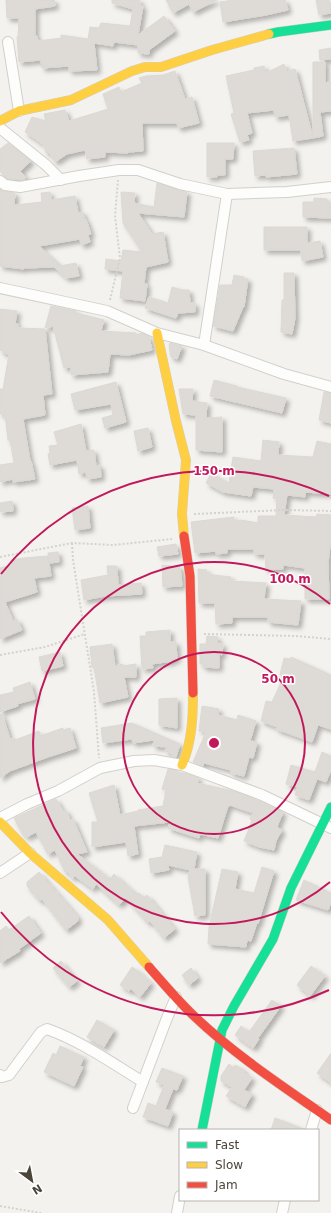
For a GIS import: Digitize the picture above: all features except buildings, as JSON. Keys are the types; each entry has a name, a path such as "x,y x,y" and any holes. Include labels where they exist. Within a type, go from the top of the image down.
{"street":[{"path":"0,121 19,112 71,100 132,71 145,67 161,68 212,50 278,32 331,25"},
{"path":"8,42 19,112"},
{"path":"0,128 46,165 61,180"},
{"path":"0,181 5,185 20,187 119,170 138,170 180,184 227,194 287,192 331,187"},
{"path":"204,345 227,194"},
{"path":"0,288 107,311 157,333 204,345 284,374 331,386"},
{"path":"157,333 186,460 182,514 190,576 193,711 188,751 182,765"},
{"path":"0,818 27,804 58,791 100,768 134,761 154,760 182,765 262,795 327,826"},
{"path":"202,1129 222,1030 234,1006 273,939 291,888 327,826 331,807"},
{"path":"0,822 30,853 108,920 194,1016 220,1039 261,1071 331,1120"},
{"path":"0,873 30,853"},
{"path":"133,1108 166,1018 176,997"},
{"path":"0,1075 2,1077 9,1075 41,1032 47,1029 64,1035 143,1082"},
{"path":"311,1129 317,1110"},
{"path":"177,1213 179,1201"},
{"path":"282,1213 285,1201"}],"path":[{"path":"107,311 120,258 115,216 119,170"},
{"path":"182,514 284,510 331,511"},
{"path":"0,557 72,543 113,545 184,538"},
{"path":"72,543 73,560 94,692 100,768"},
{"path":"0,655 45,647 85,634"},
{"path":"191,635 296,636 331,639"},
{"path":"0,1206 41,1213"}],"traffic: fast":[{"path":"269,34 331,25"},
{"path":"202,1129 222,1030 234,1006 273,939 291,888 331,807"}],"traffic: slow":[{"path":"0,121 19,111 71,100 132,71 145,67 161,67 212,50 269,34"},
{"path":"157,333 186,460 182,514 184,536"},
{"path":"182,765 190,738 193,693"},
{"path":"0,822 30,853 108,920 149,967"}],"traffic: jam":[{"path":"184,536 190,576 193,693"},
{"path":"149,967 188,1010 210,1031 261,1071 331,1120"}]}
